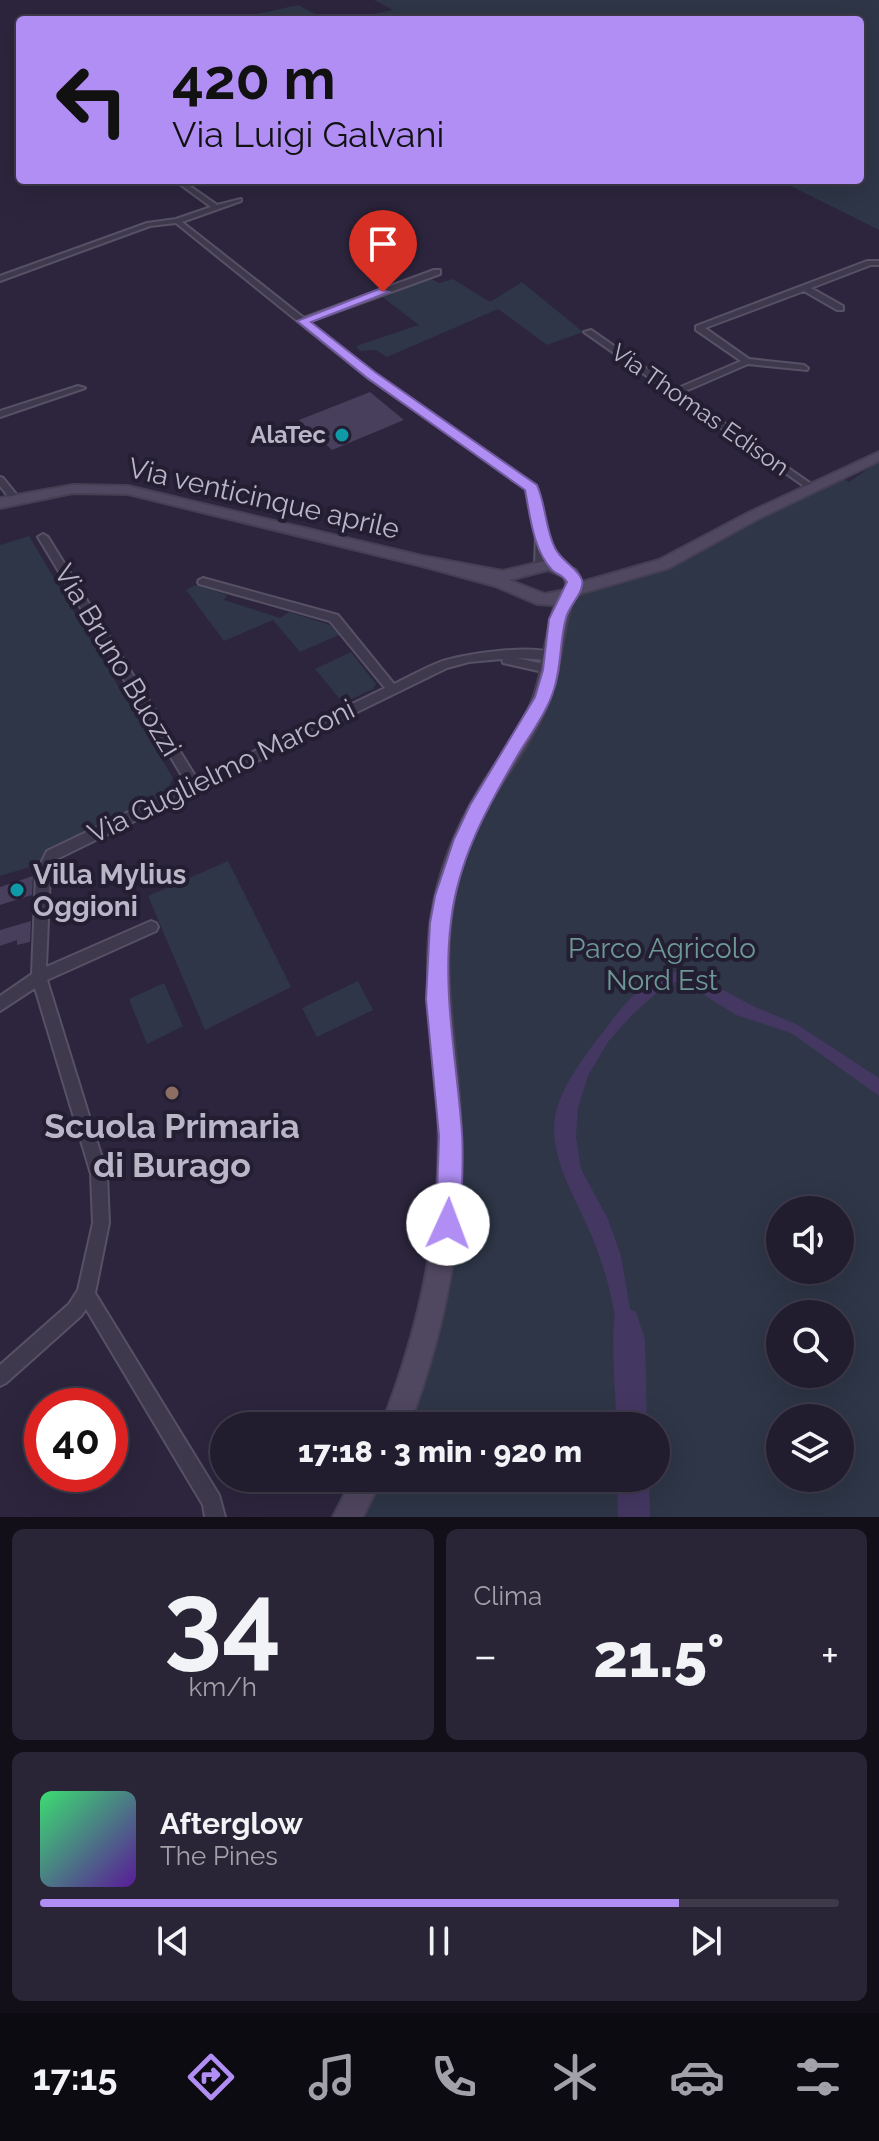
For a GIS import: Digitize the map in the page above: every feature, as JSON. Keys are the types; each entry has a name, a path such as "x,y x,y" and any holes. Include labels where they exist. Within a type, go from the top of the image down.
{"street":[{"path":"183,184 216,208"},
{"path":"0,279 149,224 177,221 239,200"},
{"path":"177,221 370,375 525,482 534,492 541,534 567,582 540,704 468,828 445,896 440,923 437,999 451,1136 448,1224 431,1315 400,1412"},
{"path":"804,368 747,361 699,328 803,287 870,263 879,263"},
{"path":"303,321 437,272"},
{"path":"803,287 840,308"},
{"name":"Via Thomas Edison","path":"588,332 811,488"},
{"path":"675,393 747,361"},
{"path":"0,414 81,388"},
{"path":"532,595 553,601 567,582 646,571 879,456"},
{"path":"0,480 7,501"},
{"name":"Via venticinque aprile","path":"7,501 73,489 128,490 422,561 503,576 533,569 567,582"},
{"path":"541,534 533,569 522,582 551,622 552,655"},
{"name":"Via Bruno Buozzi","path":"43,537 193,784"},
{"name":"Via venticinque aprile","path":"422,561 532,595"},
{"path":"203,582 334,618 392,689"},
{"name":"Via Guglielmo Marconi","path":"86,1294 101,1223 99,1174 39,977 43,873 52,855 443,665 488,658 552,655"},
{"path":"0,1004 39,977 151,927"},
{"path":"0,1377 75,1310 86,1294 212,1502 215,1517"},
{"path":"347,1517 360,1492"}],"green space":[{"path":"374,0 879,0 879,230 787,184 864,184 864,16 364,16 393,10"},
{"path":"298,5 319,16 248,16"},
{"path":"430,278 439,283 453,279 490,302 522,282 583,332 547,345 498,309 387,357 376,350 360,351 356,346 419,325 381,296"},
{"name":"Parco Agricolo Nord Est","path":"879,461 879,1517 362,1517 375,1492 670,1492 670,1412 409,1412 430,1349 449,899 472,832 535,729 559,675 566,603 581,592 651,574 844,479 849,482"},
{"path":"29,536 173,778 165,794 49,848 36,865 0,876 0,545"},
{"path":"195,585 227,595 224,600 280,618 289,612 330,625 339,635 300,652 273,620 224,641 186,590"},
{"path":"351,652 376,684 373,689 343,703 315,669"},
{"path":"228,861 291,987 205,1030 148,896"},
{"path":"358,981 373,1010 317,1037 302,1008"},
{"path":"164,983 183,1026 147,1044 129,999"}],"shaded area":[{"path":"688,971 753,1006 798,1025 879,1078 879,1096 791,1033 736,1015 685,983 676,982 662,988 632,1015 608,1042 588,1076 578,1108 576,1137 581,1169 608,1219 621,1256 637,1349 619,1347 612,1299 602,1263 556,1148 556,1112 578,1066 625,1004 654,980"}],"building":[{"name":"AlaTec","path":"370,392 404,420 332,450 299,420"},
{"name":"Villa Mylius Oggioni","path":"33,876 32,895 0,905 0,887"},
{"name":"Villa Mylius Oggioni","path":"31,921 30,942 17,945 17,940 0,946 0,930"}],"waterway":[{"path":"626,1322 630,1339 632,1412"},
{"path":"633,1492 634,1517"}],"place":[{"name":"AlaTec","path":"342,435"},
{"name":"Villa Mylius Oggioni","path":"17,890"},
{"name":"Scuola Primaria di Burago","path":"172,1093"}],"route":[{"path":"383,292 303,321 370,375 532,488 541,534 558,566 571,574 575,582 574,590 566,597 558,619 553,638 552,670 543,698 479,805 463,839 445,896 440,923 437,999 451,1136 448,1224"}]}
